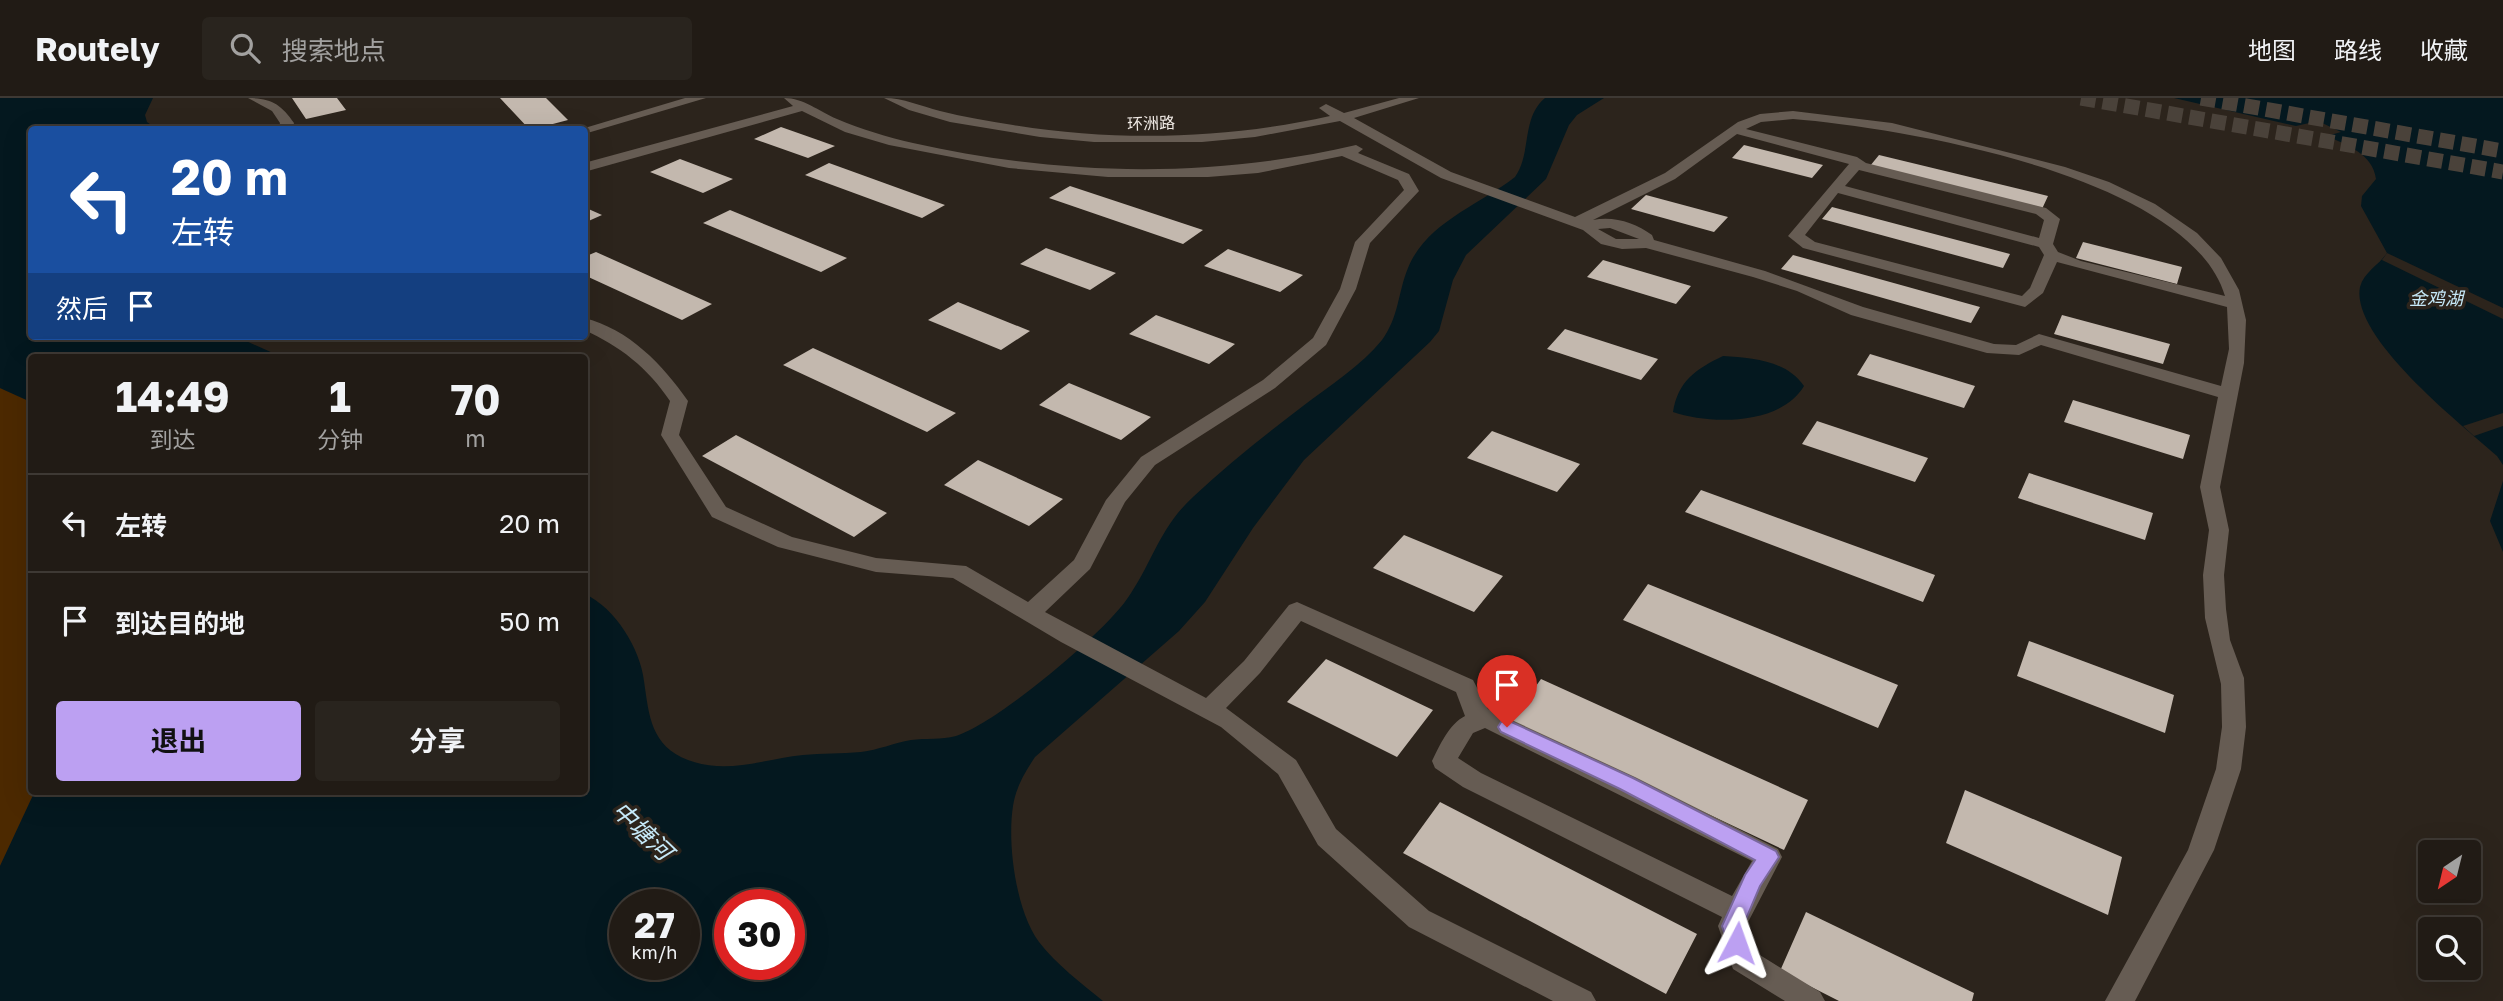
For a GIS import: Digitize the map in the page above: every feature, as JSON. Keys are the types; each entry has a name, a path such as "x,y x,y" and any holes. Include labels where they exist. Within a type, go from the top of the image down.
{"street":[{"path":"254,98 277,107 286,126"},
{"path":"588,129 700,98"},
{"path":"790,98 803,107 867,133 924,149 1078,172 1149,175 1226,170 1317,159 1385,141"},
{"name":"环洲路","path":"890,98 954,119 1056,137 1111,141 1209,138 1275,130 1342,117 1413,98"},
{"name":"环洲路","path":"927,98 1030,121 1108,130 1189,128 1270,121 1373,98"},
{"path":"588,167 803,107"},
{"path":"1326,108 1446,175 1581,225 1606,241 1628,245 1646,243 1759,274 1803,288 1857,311 1993,349 2019,350 2039,339 2229,394"},
{"path":"1581,225 1697,159 1735,130 1760,118 1798,115 1854,122 1985,149 2085,178 2136,199 2196,241 2230,288 2239,319 2237,368 2210,487 2219,528 2214,570 2218,638 2233,681 2232,734 2221,796 2184,888 2120,1001"},
{"path":"1735,130 2041,211 2052,219 2048,249 2037,290 2025,302 1809,245 1796,236 1857,164"},
{"path":"1030,613 1082,564 1116,500 1148,461 1269,384 1320,341 1348,289 1363,242 1412,191 1404,177 1344,152"},
{"path":"1835,188 2048,249 2075,264 2235,304"},
{"path":"588,325 620,339 661,372 679,401 670,435 719,512 785,542 876,565 958,571 1230,721 1287,767 1328,837 1419,919 1581,1001"},
{"path":"1209,710 1252,667 1297,610 1465,686 1477,711 1477,721"},
{"path":"1739,912 1472,780 1444,761 1464,727 1485,717 1769,857 1752,881 1739,912 1732,926 1743,960 1810,1001"}],"shaded area":[{"path":"0,388 28,401 28,795 33,795 0,866"}],"water":[{"path":"0,98 153,98 145,115 147,122 153,126 28,126 28,340 244,340 275,354 28,354 28,401 0,388"},
{"name":"中塘河","path":"1545,98 1604,98 1577,115 1569,125 1546,179 1466,255 1453,280 1439,331 1430,342 1304,460 1253,528 1205,602 1179,631 1035,757 1021,780 1013,806 1011,839 1015,877 1024,913 1031,929 1046,950 1103,1001 0,1001 0,866 33,795 588,795 588,596 616,619 637,655 642,668 650,718 659,738 666,747 688,760 717,766 745,765 803,755 874,750 911,740 956,736 974,728 1022,696 1096,634 1127,599 1172,521 1193,497 1247,450 1374,349 1388,331 1408,268 1416,252 1440,227 1515,177 1523,157 1529,125"},
{"name":"金鸡湖","path":"2174,98 2503,98 2503,465 2497,456 2412,379 2372,330 2362,307 2360,287 2368,273 2387,253 2361,206 2362,196 2376,179 2370,163 2351,147 2327,136 2341,132 2318,121 2296,126"},
{"path":"1723,356 1768,362 1797,377 1804,386 1793,399 1762,415 1725,420 1673,412 1679,392 1690,377"},
{"path":"2503,481 2503,552 2490,521"}],"pier":[{"path":"2387,253 2503,308 2503,319 2382,260"},
{"path":"2503,413 2503,426 2474,436 2463,426"}],"building":[{"path":"292,98 337,98 346,110 306,119"},
{"path":"500,98 546,98 568,120 545,126 526,126"},
{"path":"781,127 835,146 808,158 754,139"},
{"path":"1744,145 1823,165 1812,178 1732,158"},
{"path":"1879,155 2048,196 2042,209 1870,166"},
{"path":"680,159 733,179 703,193 650,172"},
{"path":"829,163 945,205 922,218 805,175"},
{"path":"1070,186 1203,230 1183,244 1049,198"},
{"path":"1646,195 1728,217 1714,232 1631,209"},
{"path":"1832,207 2010,254 2003,268 1822,219"},
{"path":"588,209 602,215 588,221"},
{"path":"730,210 847,258 821,272 703,223"},
{"path":"2083,242 2182,267 2177,284 2076,258"},
{"path":"1046,248 1116,273 1090,290 1020,264"},
{"path":"1228,249 1303,275 1280,292 1204,266"},
{"path":"596,252 712,304 682,320 588,277 588,255"},
{"path":"1793,255 1980,307 1971,323 1781,269"},
{"path":"1603,260 1691,286 1676,304 1587,277"},
{"path":"958,302 1030,331 1001,350 928,320"},
{"path":"1156,315 1235,344 1209,364 1129,334"},
{"path":"2062,315 2170,344 2163,364 2054,334"},
{"path":"1565,329 1658,359 1641,380 1547,349"},
{"path":"813,348 956,413 927,432 783,365"},
{"path":"1870,354 1975,386 1964,408 1857,375"},
{"path":"1069,383 1151,417 1121,440 1039,405"},
{"path":"2073,400 2190,435 2183,459 2064,422"},
{"path":"1817,421 1928,458 1915,482 1802,444"},
{"path":"1492,431 1580,464 1557,492 1467,458"},
{"path":"736,435 887,513 854,537 702,456"},
{"path":"978,460 1063,499 1029,526 944,485"},
{"path":"2029,473 2153,513 2145,540 2018,498"},
{"path":"1701,490 1935,575 1923,602 1685,512"},
{"path":"1404,535 1503,576 1474,612 1373,568"},
{"path":"1648,584 1898,685 1878,728 1623,620"},
{"path":"2029,641 2174,695 2165,733 2017,676"},
{"path":"1326,659 1433,710 1397,757 1287,702"},
{"path":"1541,679 1808,800 1784,850 1511,721"},
{"path":"1965,790 2122,857 2108,915 1946,843"},
{"path":"1440,802 1697,934 1666,994 1403,853"},
{"path":"1806,912 1974,993 1972,1001 1839,1001 1780,971"}],"tunnel":[{"path":"2081,98 2503,172"},
{"path":"2201,98 2503,151"}],"route":[{"path":"1507,727 1626,783 1769,857 1752,881 1732,926 1737,943"}]}
